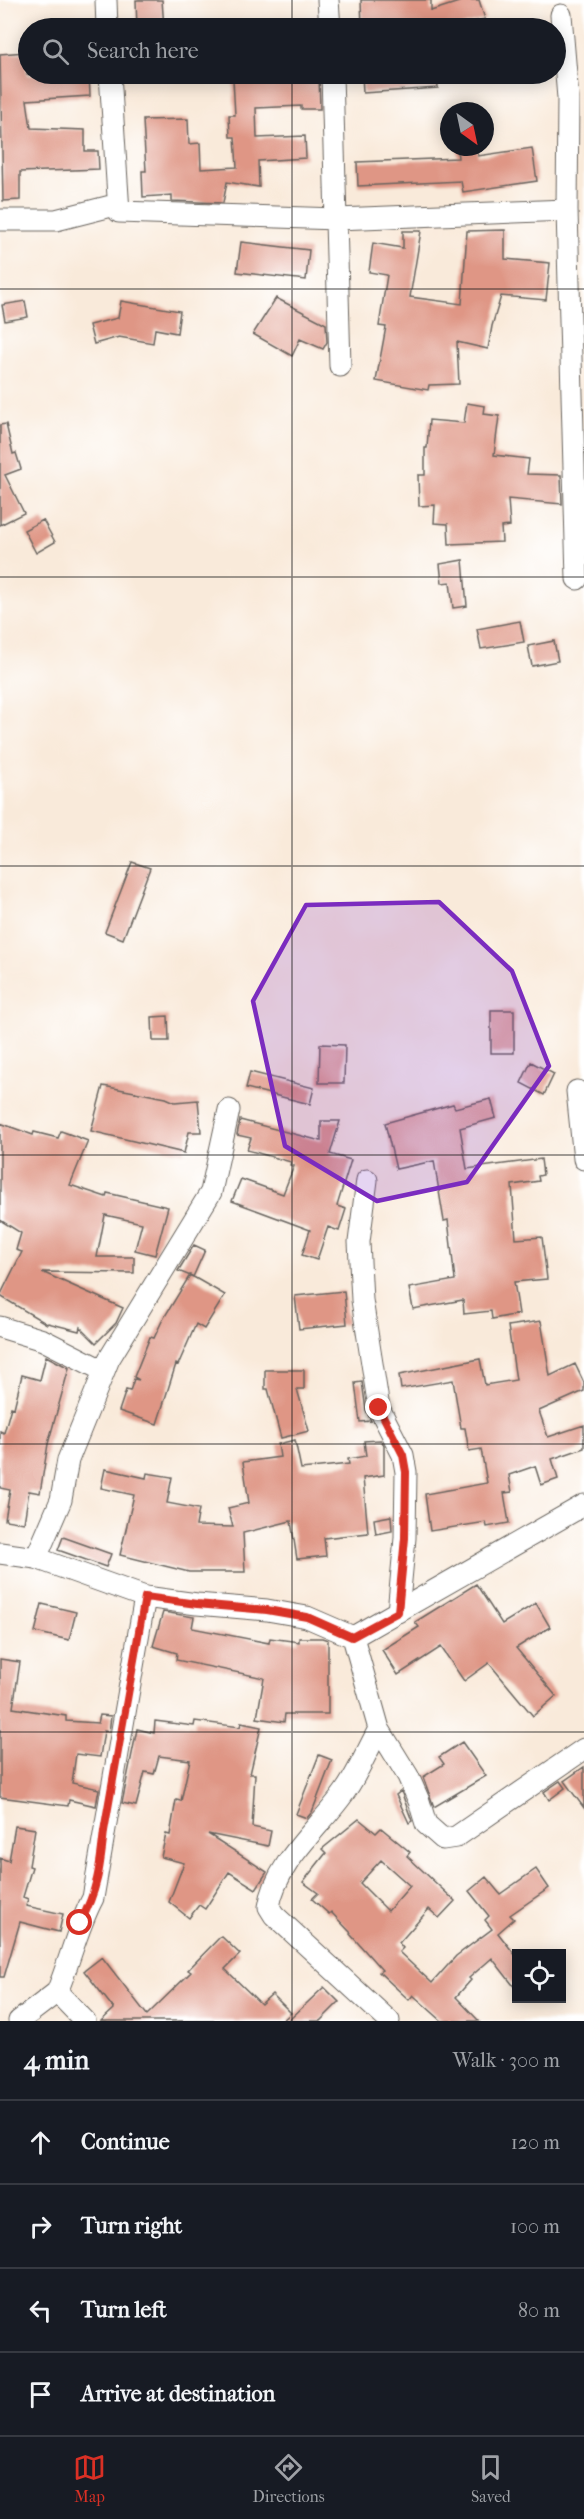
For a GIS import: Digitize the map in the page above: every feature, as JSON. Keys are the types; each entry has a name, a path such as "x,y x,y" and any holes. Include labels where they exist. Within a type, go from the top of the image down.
{"street":[{"path":"105,0 106,18"},
{"path":"328,0 329,18"},
{"path":"566,74 568,98 567,210 577,579"},
{"path":"111,84 119,212 337,219 567,210"},
{"path":"332,84 340,366"},
{"path":"0,220 56,220 118,204"},
{"path":"577,1091 584,1159"},
{"path":"36,1558 61,1500 68,1460 104,1371 212,1192 229,1110"},
{"path":"366,1180 359,1242 362,1300 379,1408 403,1455 406,1472 405,1538 398,1612"},
{"path":"0,1327 43,1340 104,1371"},
{"path":"352,1637 584,1504"},
{"path":"0,1553 36,1558 145,1597 267,1610 307,1617 352,1637 379,1729 408,1776 426,1824 443,1839 456,1838 584,1749"},
{"path":"20,2021 57,1992 69,1962 80,1923 93,1898 145,1597"},
{"path":"379,1729 346,1790 297,1848 271,1895 268,1907 274,1916 389,2021"},
{"path":"57,1992 85,2021"}],"highlighted area":[{"path":"439,902 512,971 549,1066 467,1182 377,1201 285,1146 253,1001 306,905"}],"building":[{"path":"136,0 162,0 163,18 137,18"},
{"path":"361,0 431,0 431,11 465,0 479,0 485,18 362,18"},
{"path":"18,53 18,84 89,84 90,96 27,100 31,128 85,130 85,151 98,151 99,169 20,172 20,200 3,201 0,54"},
{"path":"233,84 319,84 320,109 301,109 301,106 256,108 257,138 305,136 306,158 258,161 259,187 227,182 223,203 172,201 172,195 143,197 142,171 146,171 143,120 188,119 189,144 200,143 201,169 237,167 235,137 230,137 229,115 235,115"},
{"path":"363,84 438,84 438,88 363,93"},
{"path":"532,148 537,181 463,192 461,181 358,186 357,162 458,158 458,156 494,156 494,154"},
{"path":"505,230 505,259 550,263 546,300 501,296 488,349 457,342 459,384 429,385 428,390 376,381 386,327 379,326 387,275 369,272 373,243 403,248 403,231 421,231 410,297 462,304 467,231"},
{"path":"241,242 309,250 306,280 237,272"},
{"path":"276,298 326,324 327,342 323,349 300,339 292,356 253,334"},
{"path":"25,301 28,317 5,321 2,305"},
{"path":"121,301 180,311 177,333 155,329 153,343 119,337 94,344 89,325 118,318"},
{"path":"467,403 485,406 484,414 499,416 494,455 529,459 527,474 561,475 562,504 508,499 510,526 501,527 502,542 449,544 448,524 434,523 435,505 419,506 418,475 425,475 425,448 427,448 429,420 464,423"},
{"path":"6,424 13,454 16,453 21,469 5,475 24,513 0,525 0,425"},
{"path":"43,520 55,542 36,553 24,530"},
{"path":"463,560 467,606 453,608 450,582 442,583 440,564"},
{"path":"520,621 524,642 481,649 477,629"},
{"path":"554,641 558,661 532,666 528,646"},
{"path":"132,862 150,868 123,939 105,932"},
{"path":"491,1010 514,1010 514,1053 491,1053"},
{"path":"168,1016 169,1041 153,1041 152,1017"},
{"path":"320,1044 345,1045 344,1083 319,1083"},
{"path":"531,1062 554,1074 544,1095 521,1083"},
{"path":"250,1072 314,1088 310,1104 246,1088"},
{"path":"103,1086 166,1098 175,1102 198,1100 201,1132 189,1132 184,1153 91,1131"},
{"path":"491,1099 496,1118 460,1128 467,1169 541,1159 543,1175 538,1176 539,1181 512,1185 516,1239 542,1237 547,1279 514,1282 519,1314 492,1319 491,1311 464,1314 463,1300 413,1309 409,1288 455,1280 448,1220 444,1221 434,1161 396,1169 385,1123 453,1104 455,1108"},
{"path":"240,1120 321,1141 321,1121 340,1121 330,1154 351,1160 337,1206 346,1209 339,1231 328,1227 317,1260 302,1255 310,1230 232,1201 241,1179 283,1194 294,1166 290,1165 291,1162 247,1150 251,1138 237,1135"},
{"path":"0,1123 33,1135 34,1132 58,1138 61,1131 88,1141 70,1185 106,1197 107,1193 168,1207 155,1255 135,1250 142,1223 105,1215 97,1257 134,1257 134,1273 42,1272 123,1308 116,1323 96,1343 80,1327 79,1331 47,1324 0,1296 22,1252 16,1250 21,1233 0,1220"},
{"path":"194,1245 205,1250 193,1277 178,1271"},
{"path":"190,1275 225,1295 204,1329 196,1324 178,1365 176,1364 157,1424 119,1411 126,1390 130,1391 134,1379 139,1380 134,1377 150,1337 154,1338"},
{"path":"344,1291 347,1324 299,1329 295,1296"},
{"path":"541,1321 550,1376 575,1364 584,1383 584,1391 539,1411 548,1437 584,1425 584,1448 552,1459 558,1479 541,1485 535,1466 509,1475 512,1492 504,1493 509,1523 487,1527 486,1522 430,1531 425,1494 487,1483 481,1449 469,1451 465,1428 461,1428 453,1380 401,1389 399,1375 480,1359 485,1385 516,1380 508,1326"},
{"path":"46,1356 69,1368 48,1444 40,1493 29,1491 24,1523 5,1520 10,1490 0,1488 0,1431 4,1433 11,1407 14,1408 22,1375 40,1380"},
{"path":"265,1370 304,1370 304,1389 297,1389 309,1431 281,1438 268,1389 265,1389"},
{"path":"362,1382 366,1410 371,1421 360,1422 355,1383"},
{"path":"295,1440 301,1469 349,1464 348,1459 366,1456 364,1441 381,1440 384,1445 384,1475 363,1478 368,1533 324,1538 326,1556 297,1559 291,1521 243,1533 245,1572 189,1572 120,1555 134,1495 101,1488 105,1469 146,1478 147,1473 172,1477 167,1503 199,1509 196,1526 233,1527 228,1508 249,1503 243,1462 280,1457 278,1444"},
{"path":"391,1516 392,1531 376,1534 374,1519"},
{"path":"63,1537 111,1554 106,1567 58,1550"},
{"path":"476,1584 502,1624 536,1603 550,1627 516,1648 556,1696 533,1716 489,1663 464,1681 441,1647 398,1675 382,1650 419,1627 415,1622"},
{"path":"42,1604 76,1612 69,1640 35,1632"},
{"path":"163,1612 194,1617 192,1628 269,1643 270,1638 299,1642 299,1638 328,1640 328,1714 285,1714 284,1722 257,1718 264,1678 176,1660 177,1653 153,1646"},
{"path":"0,1659 20,1662 13,1708 66,1716 66,1721 98,1723 100,1715 111,1716 109,1732 104,1731 100,1757 76,1754 72,1783 99,1789 96,1806 69,1800 68,1806 0,1797"},
{"path":"155,1721 194,1726 195,1721 240,1727 241,1723 261,1727 250,1774 255,1774 252,1827 271,1831 268,1846 208,1834 267,1872 256,1889 229,1872 205,1909 199,1905 189,1918 169,1902 184,1863 161,1857 166,1834 170,1835 176,1800 181,1801 190,1760 159,1756 154,1774 145,1772 136,1806 122,1803 137,1729 154,1733"},
{"path":"462,1742 486,1776 434,1807 423,1777 444,1764 439,1757"},
{"path":"319,1755 332,1760 312,1812 307,1818 296,1814"},
{"path":"584,1767 584,1808 564,1781"},
{"path":"560,1781 565,1788 549,1800 544,1792"},
{"path":"401,1791 412,1821 409,1823 396,1795"},
{"path":"359,1819 376,1833 381,1828 410,1852 407,1856 455,1901 439,1918 429,1909 399,1943 403,1948 399,1952 432,1983 456,1956 492,1929 485,1920 489,1916 469,1891 486,1877 500,1894 536,1869 549,1888 510,1915 514,1919 498,1933 512,1951 512,1984 492,1958 469,1978 471,1980 456,1997 479,2021 442,2021 413,1995 409,2000 379,1972 382,1970 331,1912 329,1914 312,1899 318,1893 303,1882 326,1853 322,1849","holes":["381,1860 410,1886 388,1911 360,1883"]},
{"path":"15,1826 35,1829 29,1866 32,1867 23,1897 28,1899 26,1906 63,1914 59,1932 20,1922 4,1977 0,1977 0,1858 9,1861"},
{"path":"221,1936 240,1954 225,1969 261,2004 272,1994 291,2013 282,2021 101,2021 114,2009 84,1971 102,1957 147,2015 191,1972 188,1970"},
{"path":"324,1987 339,2002 320,2021 288,2021"}],"route":[{"path":"80,1923 93,1898 100,1866 104,1831 145,1597 267,1610 307,1617 352,1637 398,1612 405,1538 406,1472 396,1436 386,1423 379,1408"}]}
